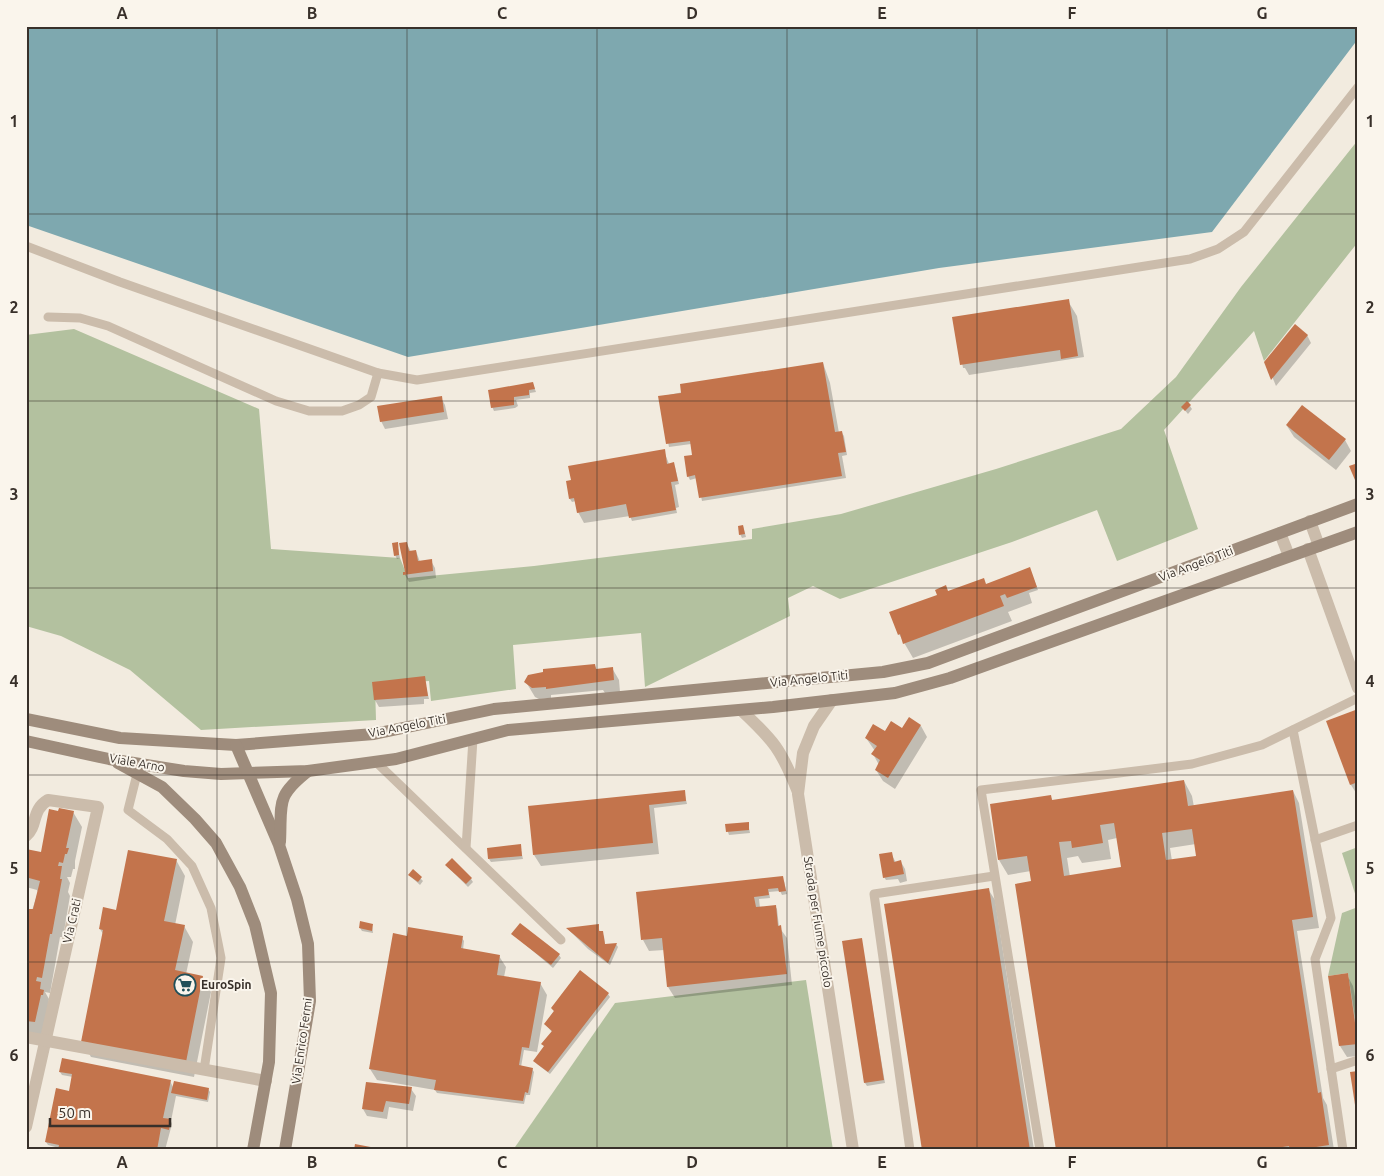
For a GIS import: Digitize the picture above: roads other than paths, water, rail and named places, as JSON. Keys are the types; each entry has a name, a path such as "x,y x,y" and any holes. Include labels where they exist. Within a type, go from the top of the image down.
{"main road":[{"name":"Via Angelo Titi","path":"236,745 374,734 494,709 883,672 928,663 1358,504"},
{"name":"Via Angelo Titi","path":"249,773 308,771 396,759 508,730 741,710 895,693 950,678 1358,532"},
{"name":"Viale Arno","path":"26,719 120,738 236,745"},
{"name":"Viale Arno","path":"26,741 109,759 184,771 221,774 249,773"},
{"name":"Via Enrico Fermi","path":"236,745 280,845 297,899 308,944 310,1001 285,1150"},
{"path":"109,759 162,787 195,819 216,843 240,887 256,924 271,994 269,1062 253,1150"},
{"name":"Via Enrico Fermi","path":"280,845 282,796 291,785 308,771"}],"street":[{"path":"1310,521 1313,548 1358,688"},
{"path":"1280,532 1289,556"},
{"name":"Strada per Fiume piccolo","path":"832,700 814,726 803,753 798,794 853,1150"},
{"path":"741,710 768,734 784,757 798,794"},
{"name":"Via Crati","path":"26,1128 98,807 48,800 38,808 27,836"},
{"path":"26,1037 266,1081"}],"lane":[{"path":"26,246 120,282 378,373 417,380 1190,259 1218,249 1244,232 1358,87"},
{"path":"48,317 80,318 108,326 276,401 309,411 342,411 360,405 371,397 378,373"},
{"path":"1040,1150 994,876 982,790 1192,764 1262,746 1358,698"},
{"path":"1293,730 1330,918 1315,959 1343,1150"},
{"path":"466,848 473,739"},
{"path":"376,762 561,940"},
{"path":"137,774 128,810 166,839 192,866 211,908 221,958 204,1070"},
{"path":"1315,840 1358,826"},
{"path":"910,1150 874,894 994,876"},
{"path":"1331,1069 1358,1060"}],"water":[{"path":"26,26 1358,26 1358,39 1212,232 939,268 408,357 26,225"}],"place":[{"name":"EuroSpin","path":"185,985"}]}
